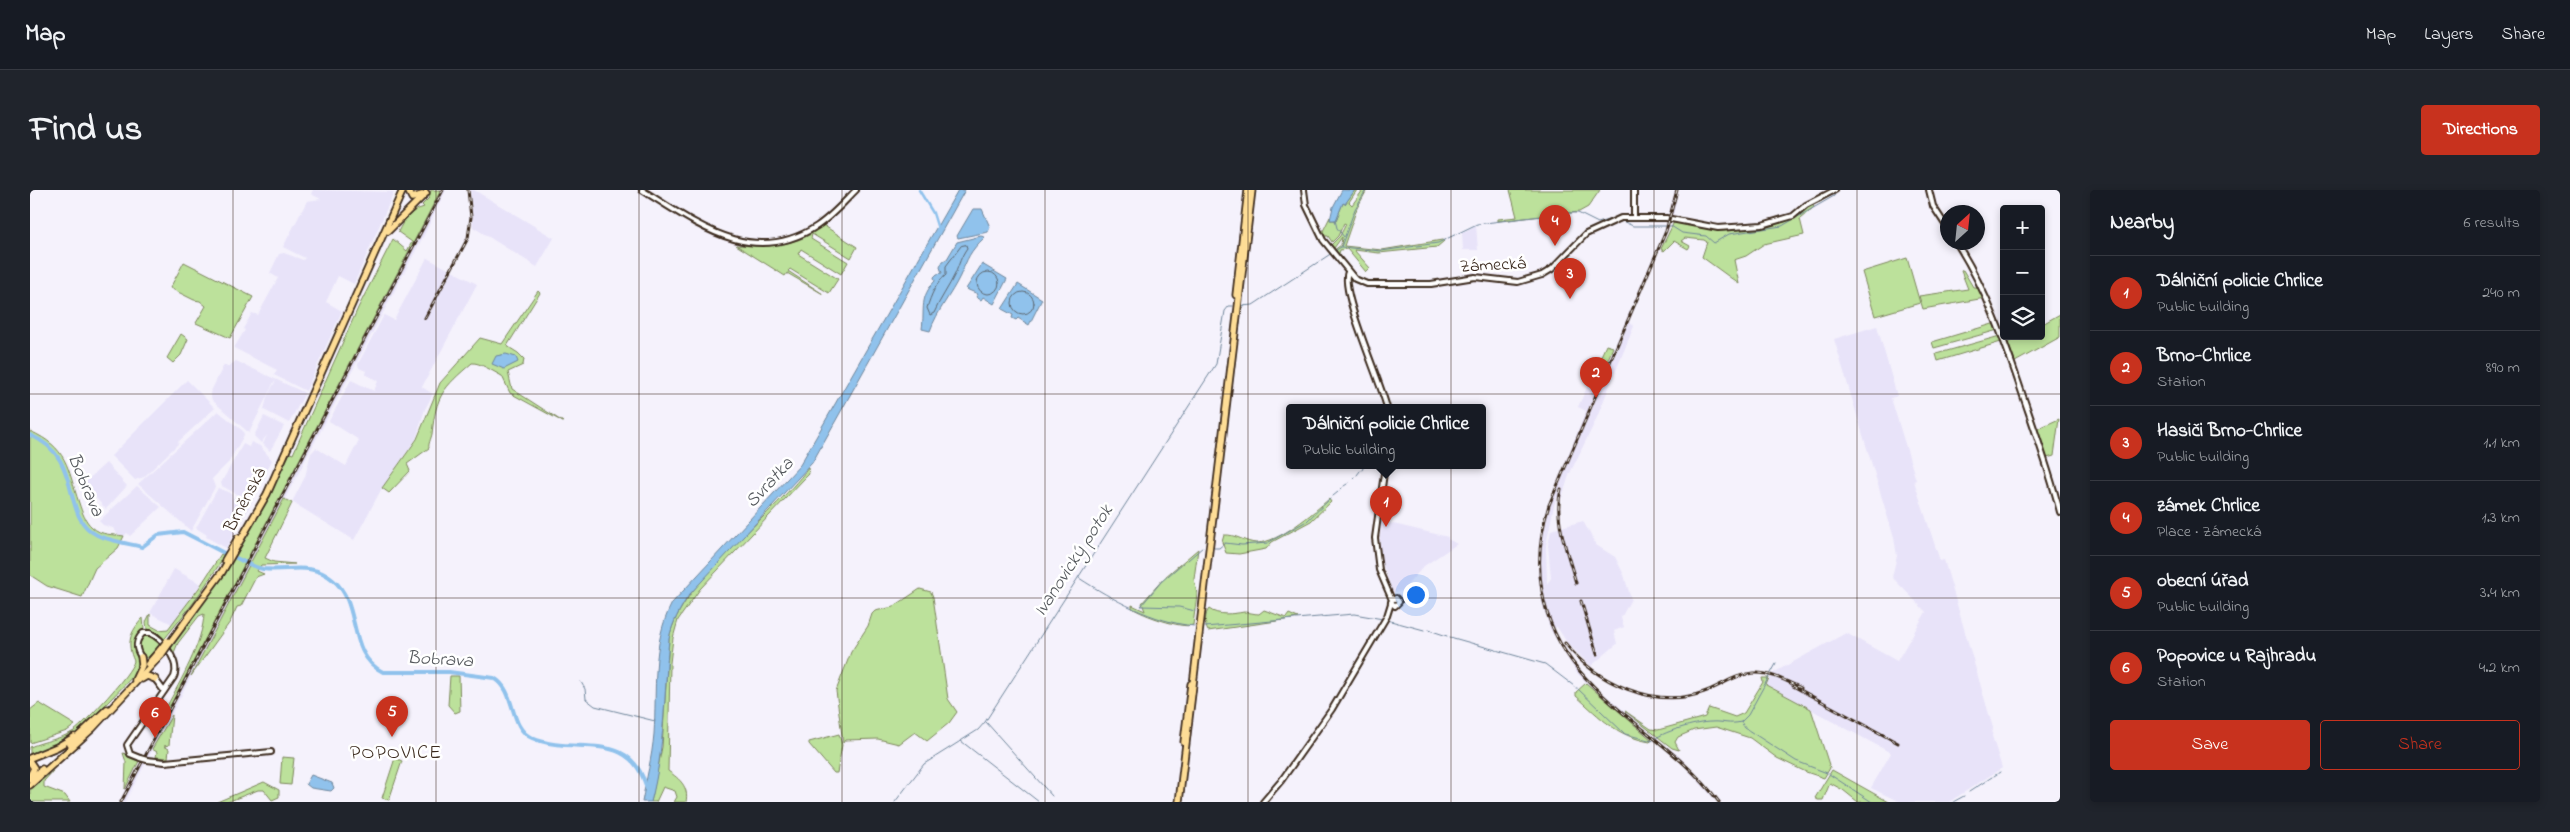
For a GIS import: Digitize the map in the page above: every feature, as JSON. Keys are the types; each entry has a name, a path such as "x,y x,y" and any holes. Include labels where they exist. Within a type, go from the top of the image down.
{"highway":[{"name":"Brněnská","path":"233,551 289,441 399,190"},
{"name":"Brněnská","path":"30,784 92,729 135,682 168,643 233,551 267,494 292,442 403,190"},
{"path":"408,190 410,196 415,198 427,191"},
{"path":"1177,802 1248,190"},
{"path":"1177,802 1252,190"},
{"path":"373,256 392,224 427,191"},
{"name":"Brněnská","path":"93,722 155,662 161,652"},
{"path":"135,682 142,665 141,657 149,658 161,652"},
{"path":"155,662 152,670 155,679"},
{"path":"135,682 146,676 155,679"},
{"path":"30,758 63,744 93,722"},
{"path":"30,777 93,722"},
{"path":"30,762 34,768 30,777"}],"street":[{"path":"642,190 715,234 735,240 756,243 785,240 809,230 825,220 856,190"},
{"path":"1304,190 1310,215 1332,253 1348,272 1350,302 1386,404"},
{"path":"1634,190 1634,217"},
{"name":"Zámecká","path":"1348,272 1357,281 1367,284 1437,284 1475,277 1518,282 1550,271 1590,231 1616,219 1634,217 1666,218 1718,228 1762,225 1792,216 1821,196 1835,190"},
{"path":"1929,190 1933,206 1940,217"},
{"path":"1961,250 1984,291 2002,333 2049,472 2060,512"},
{"path":"1263,802 1281,781 1332,710 1386,619 1393,601 1379,570 1375,542 1385,469"},
{"path":"141,657 136,647 137,641 143,633 153,634 162,643 176,666 175,676 127,745 130,754 147,760 165,762 271,752"},
{"path":"155,679 164,691"}],"shaded area":[{"path":"313,190 394,192 354,284 338,276 326,302 342,311 306,391 274,375 277,370 234,348 245,330 243,329 252,313 258,315 278,278 270,273 279,254 284,253 303,260 305,258 283,247 307,201 321,199 311,194"},
{"path":"441,190 446,190 425,233 125,802 119,802"},
{"path":"470,190 474,190 554,238 537,267 473,227"},
{"path":"1675,190 1678,190 1674,212 1629,322 1634,326 1595,422 1569,475 1562,498 1557,497 1554,505 1546,545 1547,584 1551,578 1548,545 1551,530 1583,521 1596,545 1615,557 1624,575 1631,599 1621,618 1624,627 1614,631 1617,644 1591,666 1568,644 1557,627 1554,628 1559,639 1585,678 1681,758 1721,802 1717,802 1679,760 1602,698 1576,672 1550,629 1542,603 1538,575 1539,540 1545,512 1586,411 1578,407 1589,383 1596,386 1599,382 1665,230"},
{"path":"1476,225 1478,250 1463,250 1462,233"},
{"path":"427,258 477,284 422,387 433,394 425,409 416,439 382,488 354,540 292,502 305,477 311,453 316,448 346,466 359,440 329,421 351,380 374,391 378,381 365,374 366,371 359,368 358,364 384,315 394,320"},
{"path":"1877,326 1897,396 1891,398 1916,480 1914,481 1940,561 1944,560 1993,728 1992,736 2002,768 1949,802 1900,802 1871,788 1891,753 1766,685 1773,673 1846,633 1897,661 1926,612 1892,577 1897,556 1894,538 1834,339"},
{"path":"236,361 305,393 289,423 264,410 267,397 276,380 274,382 249,433 212,400 210,393 224,365 227,367"},
{"path":"187,380 215,408 144,477 135,480 111,456"},
{"path":"218,411 243,431 244,435 229,462 212,479 215,487 191,531 138,484"},
{"path":"264,416 284,426 270,451 263,444 267,435 261,443 254,436"},
{"path":"251,442 260,446 272,460 251,502 222,486 221,483 243,444 249,447"},
{"path":"106,463 127,486 106,509 83,484"},
{"path":"137,486 161,507 130,536 127,533 124,536 118,535 113,528 103,525 99,521"},
{"path":"218,488 231,493 233,498 249,507 226,548 206,537 207,535 196,528"},
{"path":"1381,521 1448,537 1448,539 1457,544 1424,566 1402,591 1393,592 1379,555"},
{"path":"174,569 201,584 172,624 150,613"}],"green space":[{"path":"431,190 441,190 169,708 167,706 184,674 200,637 204,614 199,616 178,643 173,655 170,649 234,554 264,504 290,453 293,454 358,308 393,239 407,251 412,242 398,232 408,216 424,207 422,205 429,198"},
{"path":"1355,190 1357,190 1349,202 1352,205 1363,190 1367,190 1357,208 1344,246 1382,250 1444,241 1437,247 1379,253 1354,250 1370,268 1366,272 1347,249 1340,250 1338,257 1333,251 1341,245 1342,237 1334,248 1331,245 1340,236 1346,224 1344,223 1338,236 1332,242 1328,236 1324,236 1322,233 1330,217 1330,220 1336,220 1343,203 1345,204"},
{"path":"1510,190 1600,190 1588,207 1579,212 1498,221 1498,219 1517,217"},
{"path":"1822,198 1822,201 1813,205 1814,207 1800,219 1804,235 1764,244 1746,256 1734,260 1739,284 1702,257 1707,242 1704,240 1685,238 1681,241 1690,246 1688,249 1674,241 1664,251 1661,249 1674,222 1722,231 1762,227 1785,222"},
{"path":"823,225 857,247 851,258 812,234 811,239 848,262 841,274 801,249 798,254 838,279 829,293 790,269 788,271 823,294 787,273 785,276 736,245 759,246 793,242 804,238"},
{"path":"1907,258 1920,303 1875,316 1862,272"},
{"path":"184,262 253,297 230,338 196,323 206,306 200,301 170,288"},
{"path":"1963,270 1973,287 1979,287 1985,298 1923,309 1919,296 1968,289 1961,271"},
{"path":"538,291 540,293 507,346 524,359 523,365 508,372 512,389 563,422 510,393 502,376 472,363 454,379 443,393 436,410 429,448 407,464 410,471 389,493 382,488 417,439 440,383 480,338 502,344"},
{"path":"2060,314 2060,337 2015,362 2008,343 2013,340 2045,340 2045,323"},
{"path":"1996,323 1998,330 1934,348 1932,342"},
{"path":"181,334 188,339 181,355 173,363 167,358"},
{"path":"2000,336 2001,342 1938,361 1936,354"},
{"path":"1606,345 1613,347 1597,386 1589,383"},
{"path":"2059,419 2054,456 2047,458 2037,429"},
{"path":"30,431 43,437 59,452 68,469 83,513 90,525 103,533 124,536 118,548 95,568 82,597 47,586 30,575"},
{"path":"808,468 809,474 700,589 678,620 673,638 670,663 668,771 683,784 687,797 686,802 674,802 677,797 675,791 663,787 656,802 651,802 662,747 669,639 677,617 690,594 708,572 773,508"},
{"path":"284,499 292,503 265,558 274,562 295,564 261,565 257,571 264,574 256,577 241,606 237,607 230,622 191,676"},
{"path":"1329,499 1331,502 1311,521 1272,542 1266,549 1239,554 1226,553 1222,542 1224,535 1253,543 1276,538 1296,526"},
{"path":"1198,549 1194,579 1197,594 1193,625 1180,625 1153,618 1132,608 1132,605 1145,611 1142,603 1165,577"},
{"path":"221,554 225,556 194,602 162,642 147,629 146,622 150,614 150,625 159,630 168,629 199,588"},
{"path":"920,589 931,592 933,597 948,699 957,712 949,723 927,741 915,732 899,744 878,739 845,740 843,743 836,691 851,652 868,626 875,611 893,607"},
{"path":"1209,609 1217,613 1226,614 1244,612 1259,614 1264,610 1286,618 1289,614 1298,618 1208,631 1206,619"},
{"path":"143,618 144,629 135,644 140,659 138,671 80,731 63,743 30,757 30,747 74,731 117,686 134,661 130,649 132,633"},
{"path":"145,635 155,637 161,644 147,658 141,656 138,644"},
{"path":"450,676 459,676 460,711 455,713 448,705"},
{"path":"1762,678 1769,678 1766,685 1811,709 1830,768 1824,778 1806,772 1777,758 1750,738 1716,727 1694,730 1678,737 1675,742 1679,750 1672,748 1625,711 1651,729 1658,730 1705,717 1709,708 1735,717 1744,713 1763,682"},
{"path":"1586,683 1652,740 1650,742 1638,739 1618,731 1601,719 1576,696 1576,692"},
{"path":"39,703 75,725 67,731 30,743 30,710"},
{"path":"172,715 169,745 164,746 169,749 168,758 156,757 157,752 152,749"},
{"path":"839,734 842,745 837,773 834,773 809,742"},
{"path":"123,753 140,759 125,789 126,762"},
{"path":"282,757 294,758 291,785 280,784"},
{"path":"395,758 402,761 389,800 382,798"},
{"path":"1832,770 1889,802 1858,802 1843,790 1830,783 1823,800 1818,800 1815,798"},
{"path":"53,771 44,781 44,787 65,795 70,802 30,802 30,790"},
{"path":"264,782 279,790 279,797 272,800 264,790 258,790 227,802 217,802"}],"water":[{"path":"958,190 965,190 812,463 689,595 680,611 672,627 669,639 662,742 656,782 651,802 642,802 654,734 658,651 665,619 672,603 800,465"},
{"path":"1342,190 1355,190 1345,204 1343,203 1336,220 1330,220 1333,207"},
{"path":"973,209 982,209 990,227 988,232 958,238 957,236"},
{"path":"981,236 985,237 970,255 930,331 922,329 925,298 935,281 934,277 942,273 940,267 943,261 947,259 957,242"},
{"path":"982,264 1007,279 994,304 983,297 981,300 976,297 978,294 966,289"},
{"path":"1018,284 1042,299 1029,325 1018,318 1016,320 1012,318 1013,315 1002,309"},
{"path":"506,354 516,357 518,362 504,369 492,364 496,356"},
{"path":"311,775 332,783 334,788 331,791 311,788 306,784"}],"waterway":[{"path":"919,190 933,213 938,229"},
{"name":"Ivanovický potok","path":"1241,306 1253,305 1341,247 1355,209 1366,190"},
{"path":"1620,220 1633,226 1671,226 1682,233 1706,236 1714,243 1729,234 1782,226 1834,196 1837,190"},
{"path":"1341,247 1381,251 1438,243 1477,224 1565,213 1578,213 1598,223 1614,218"},
{"path":"1335,220 1337,228 1344,237"},
{"name":"Ivanovický potok","path":"895,802 924,764 978,730 985,722 1216,364 1225,311 1229,306 1233,306"},
{"name":"Bobrava","path":"30,435 47,445 58,458 65,472 78,515 85,526 97,535 142,547 158,535 183,532 226,554"},
{"path":"1357,475 1360,471"},
{"path":"1333,496 1338,492"},
{"path":"1307,521 1330,499"},
{"path":"1269,542 1305,522"},
{"path":"1214,548 1219,548 1225,543 1242,545 1268,543"},
{"path":"1188,560 1203,547"},
{"name":"Bobrava","path":"234,557 263,569 299,568 325,574 342,590 348,602 359,641 371,664 383,672 449,672 494,678 506,691 515,718 524,733 532,738 549,743 614,750 628,757 639,770 647,789"},
{"path":"1183,563 1161,582 1141,606 1179,607 1195,611"},
{"path":"1079,578 1134,609 1164,620 1194,626"},
{"path":"1296,619 1354,614 1383,619"},
{"path":"1205,627 1295,619"},
{"path":"1387,620 1424,630"},
{"path":"1429,630 1447,636"},
{"path":"1450,637 1545,664 1574,686"},
{"path":"1741,722 1748,715 1776,664"},
{"path":"581,682 585,689 586,699 595,706 655,721"},
{"path":"1578,689 1625,734 1652,741 1671,731 1705,722 1741,722 1745,728 1796,761 1827,773"},
{"path":"986,722 1052,796"},
{"path":"961,741 1039,802"},
{"path":"1994,776 2000,772"},
{"path":"1829,774 1872,802"},
{"path":"1969,792 1992,777"},
{"path":"1953,802 1964,796"}],"railway":[{"path":"121,802 443,190"},
{"path":"425,318 468,238 471,217 468,190"},
{"path":"1677,190 1666,231 1549,505 1543,526 1540,569 1542,591 1552,627 1569,657 1590,683 1670,751 1696,775 1719,802"},
{"path":"1561,489 1559,501 1560,524 1576,583"},
{"path":"1581,601 1597,654"},
{"path":"1565,643 1593,670 1610,681 1647,695 1666,698 1685,697 1710,690 1734,678 1754,673 1772,675 1801,688"},
{"path":"1793,686 1898,743"}],"place":[{"name":"zámek Chrlice","path":"1555,246"},
{"name":"Hasiči Brno-Chrlice","path":"1570,299"},
{"name":"Brno-Chrlice","path":"1596,398"},
{"name":"Dálniční policie Chrlice","path":"1386,527"},
{"name":"obecní úřad","path":"392,737"},
{"name":"Popovice u Rajhradu","path":"155,738"}],"district":[{"name":"POPOVICE","path":"396,753"}],"water label":[{"name":"Svratka","path":"770,483"}]}
